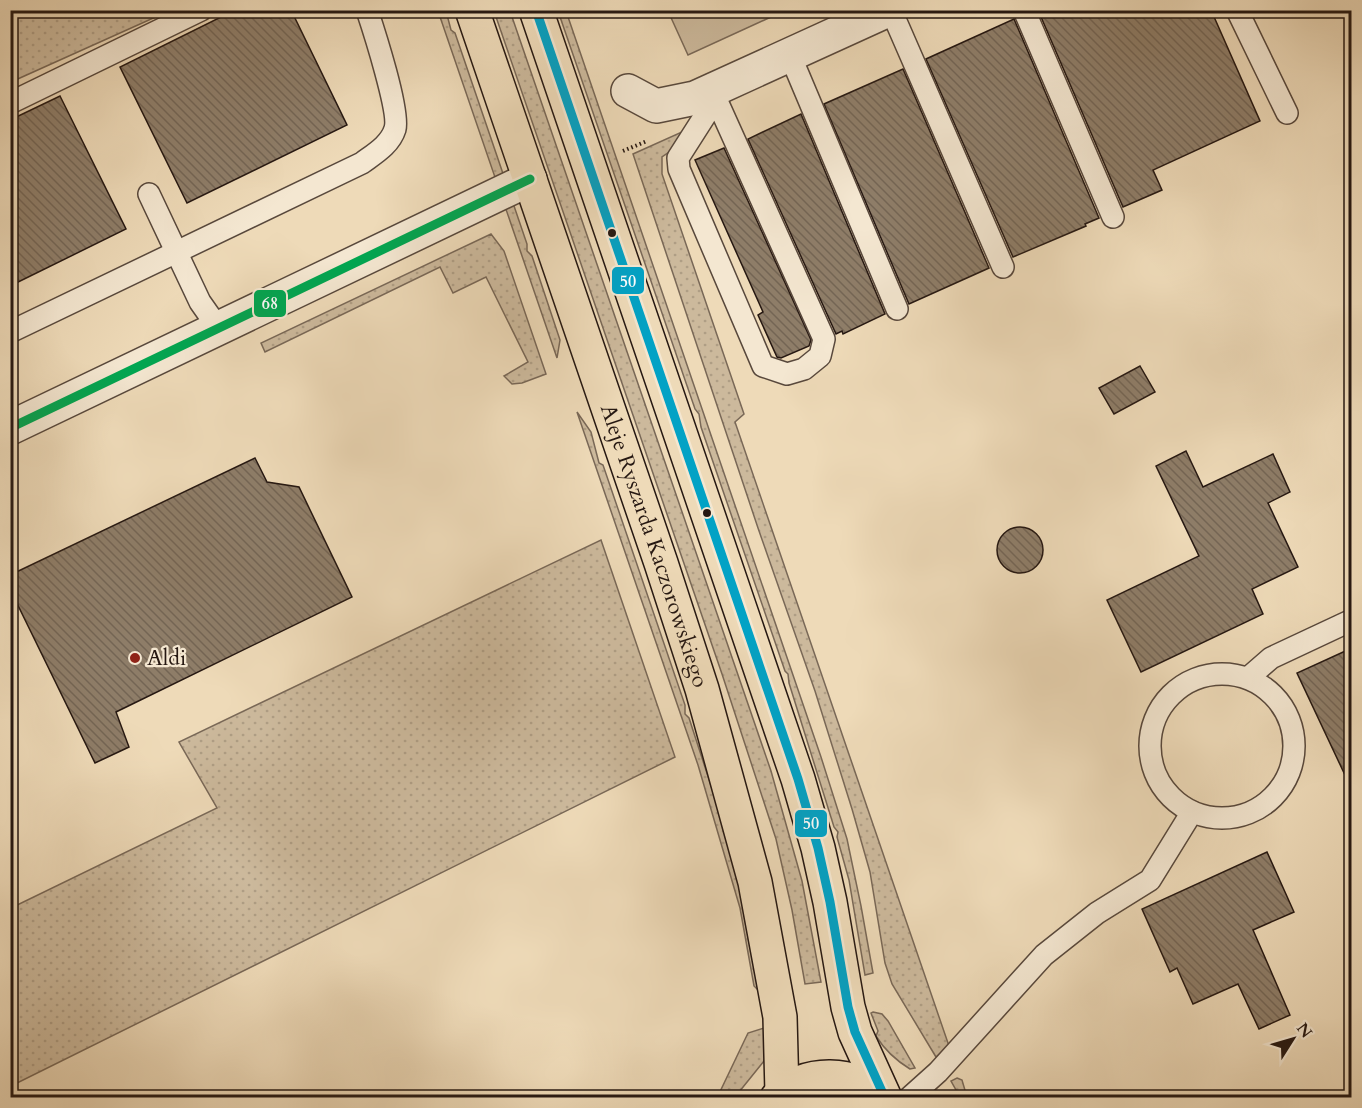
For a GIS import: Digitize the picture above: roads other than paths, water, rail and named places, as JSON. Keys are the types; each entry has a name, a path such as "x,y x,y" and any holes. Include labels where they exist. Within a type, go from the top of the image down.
{"main road":[{"name":"Aleje Ryszarda Kaczorowskiego","path":"472,10 702,689 755,882 778,999 780,1017 779,1095"},
{"path":"536,10 798,779 818,848 855,1032 884,1098"},
{"path":"779,1095 807,1080 836,1076 862,1084 884,1098"}],"street":[{"path":"628,91 656,106 695,98 889,10"},
{"path":"10,428 530,179"}],"lane":[{"path":"10,103 201,10"},
{"path":"10,332 362,163 385,145 395,128 392,94 367,10"},
{"path":"889,10 1003,267"},
{"path":"1024,10 1113,217"},
{"path":"1237,10 1287,113"},
{"path":"790,55 897,309"},
{"path":"710,92 824,339 820,356 804,369 787,375 763,366 679,169 678,158 708,111 710,92"},
{"path":"149,194 200,302 219,329"},
{"path":"1248,678 1271,658 1352,620"},
{"path":"1223,674 1248,678 1267,690 1283,708 1292,729 1294,752 1288,774 1276,793 1258,808 1237,817 1214,818 1192,812 1171,798 1157,778 1150,754 1151,730 1161,707 1177,689 1199,677 1223,674"},
{"path":"909,1098 938,1072 1044,955 1097,913 1150,880 1192,812"}],"place":[{"name":"Aldi","path":"135,658"}]}
